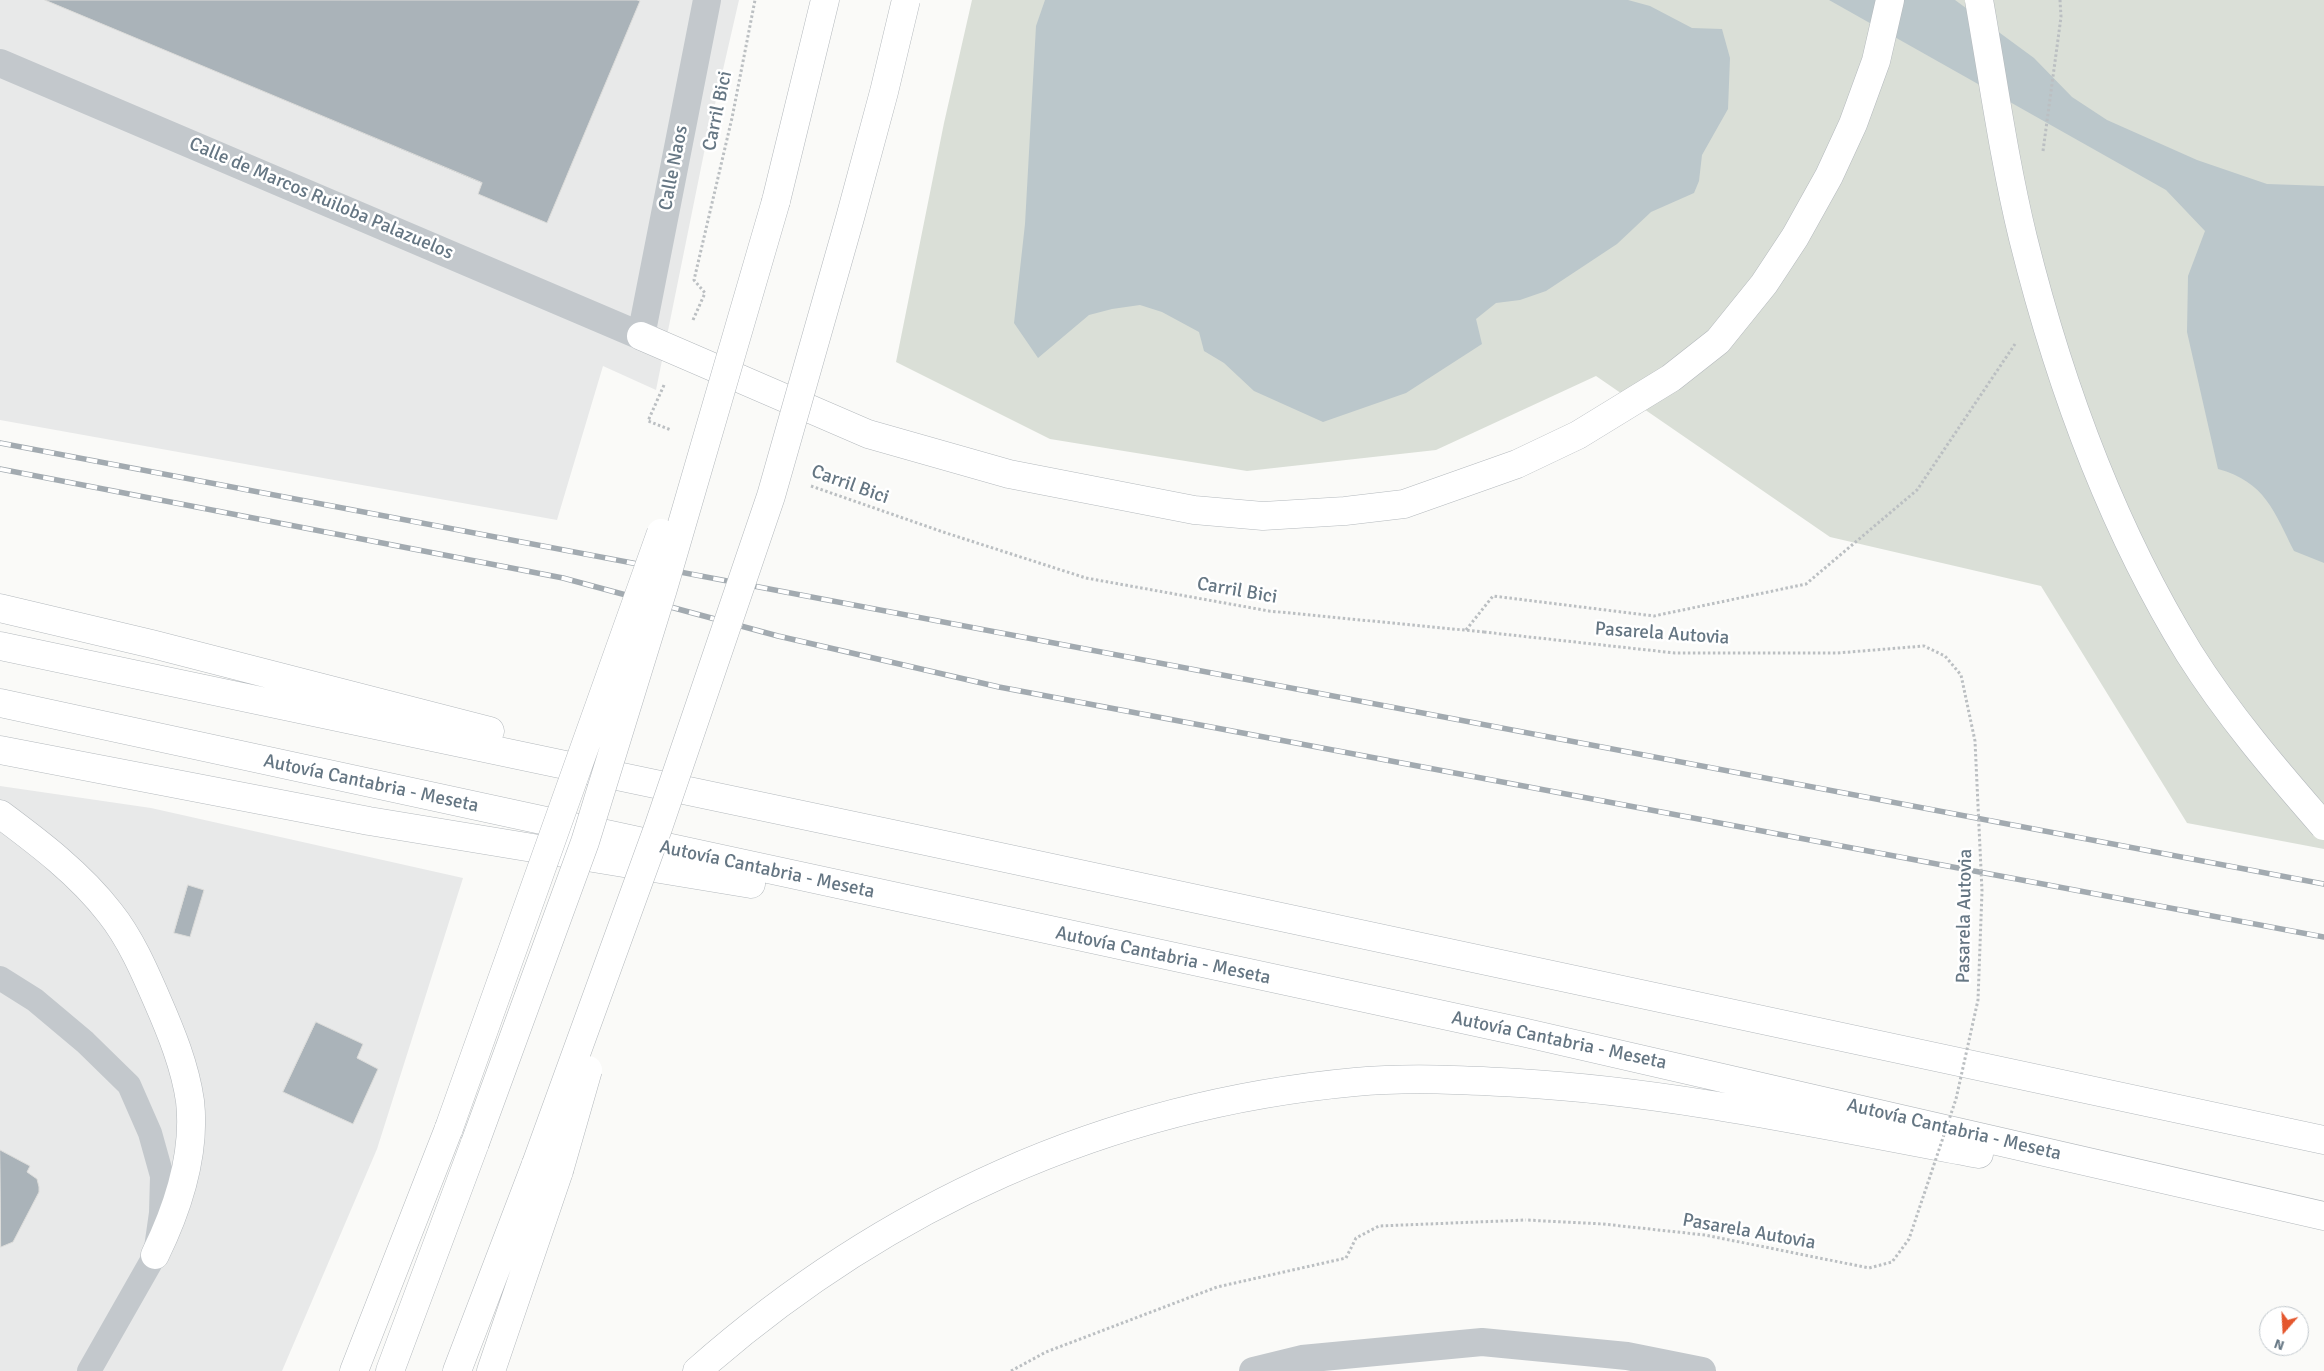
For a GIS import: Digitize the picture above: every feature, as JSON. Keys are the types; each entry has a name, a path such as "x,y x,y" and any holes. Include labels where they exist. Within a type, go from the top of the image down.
{"highway":[{"path":"390,1371 585,842 663,589 776,201 825,0"},
{"path":"884,92 906,0"},
{"path":"491,1371 518,1297 548,1168 658,828 770,496 910,0"},
{"path":"642,336 868,434 1009,474 1194,510 1263,516 1345,511 1404,504 1517,464 1578,435 1671,378 1718,341 1764,284 1795,237 1829,176 1852,124 1876,61 1890,0"},
{"path":"1979,0 2023,238 2063,378 2079,424 2116,516 2168,618 2206,679 2276,770 2324,826"},
{"path":"354,1371 449,1128 632,616 776,201"},
{"path":"0,608 162,646 920,840"},
{"path":"0,646 920,840 2324,1140"},
{"name":"Autovía Cantabria - Meseta","path":"0,703 971,915 1532,1034 2324,1218"},
{"path":"0,750 398,826 692,875 971,915"},
{"path":"0,814 52,854 111,913 129,942 150,983 180,1060 190,1100 189,1140 179,1198 169,1227 155,1254"},
{"path":"697,1371 787,1297 842,1260 934,1205 1011,1168 1093,1137 1158,1118 1216,1104 1356,1082 1421,1080 1518,1083 1610,1090 1815,1123 2324,1218"},
{"path":"457,1371 548,1168"}],"street":[{"name":"Calle Naos","path":"642,336 707,0"},
{"name":"Calle de Marcos Ruiloba Palazuelos","path":"0,63 642,336"},
{"path":"1253,1371 1302,1359 1482,1342 1627,1356 1702,1371"}],"lane":[{"path":"0,978 35,1000 85,1042 128,1085 150,1133 162,1176 161,1213 155,1254 89,1371"}],"path":[{"name":"Carril Bici","path":"676,432 648,421 706,292 694,280 732,118 755,0"},
{"path":"2042,157 2061,18 2060,0"},
{"path":"1466,630 1493,596 1654,616 1806,584 1917,490 2017,341"},
{"name":"Carril Bici","path":"804,483 946,534 1086,578 1269,611 1484,632"},
{"name":"Pasarela Autovia","path":"1011,1371 1046,1352 1217,1287 1346,1258 1356,1238 1379,1226 1526,1220 1603,1224 1705,1236 1869,1268 1892,1262 1909,1238 1953,1108 1978,1000 1982,892 1975,742 1961,675 1945,656 1924,646 1837,653 1675,653 1484,632"}],"shaded area":[{"path":"0,0 739,0 705,148 656,390 603,366 557,520 0,420"},
{"path":"972,0 2324,0 2324,849 2187,823 2041,586 1830,537 1596,376 1436,450 1247,471 1050,439 896,362 944,123"},
{"path":"1045,0 1628,0 1650,6 1692,28 1722,29 1730,58 1728,109 1702,155 1699,181 1694,193 1651,212 1617,244 1546,291 1520,300 1496,303 1476,319 1482,344 1406,393 1323,422 1254,391 1224,363 1204,351 1199,332 1162,312 1140,305 1089,315 1038,358 1014,323 1025,224 1036,26"},
{"path":"1829,0 1955,0 2034,58 2072,97 2107,120 2197,160 2267,184 2324,186 2324,563 2294,551 2274,511 2257,490 2234,475 2218,469 2187,332 2188,276 2205,231 2166,190"},
{"path":"0,786 151,808 463,878 377,1149 282,1371 0,1371"}],"building":[{"path":"45,0 640,1 547,223 478,194 482,183"},
{"path":"188,885 204,890 190,937 174,933"},
{"path":"316,1022 363,1044 357,1058 378,1069 353,1124 283,1092"},
{"path":"0,1150 30,1166 27,1172 37,1179 39,1187 39,1192 13,1242 1,1247"}],"railway":[{"path":"0,443 2324,884"},
{"path":"0,469 563,578 778,636 999,687 2324,937"}]}
